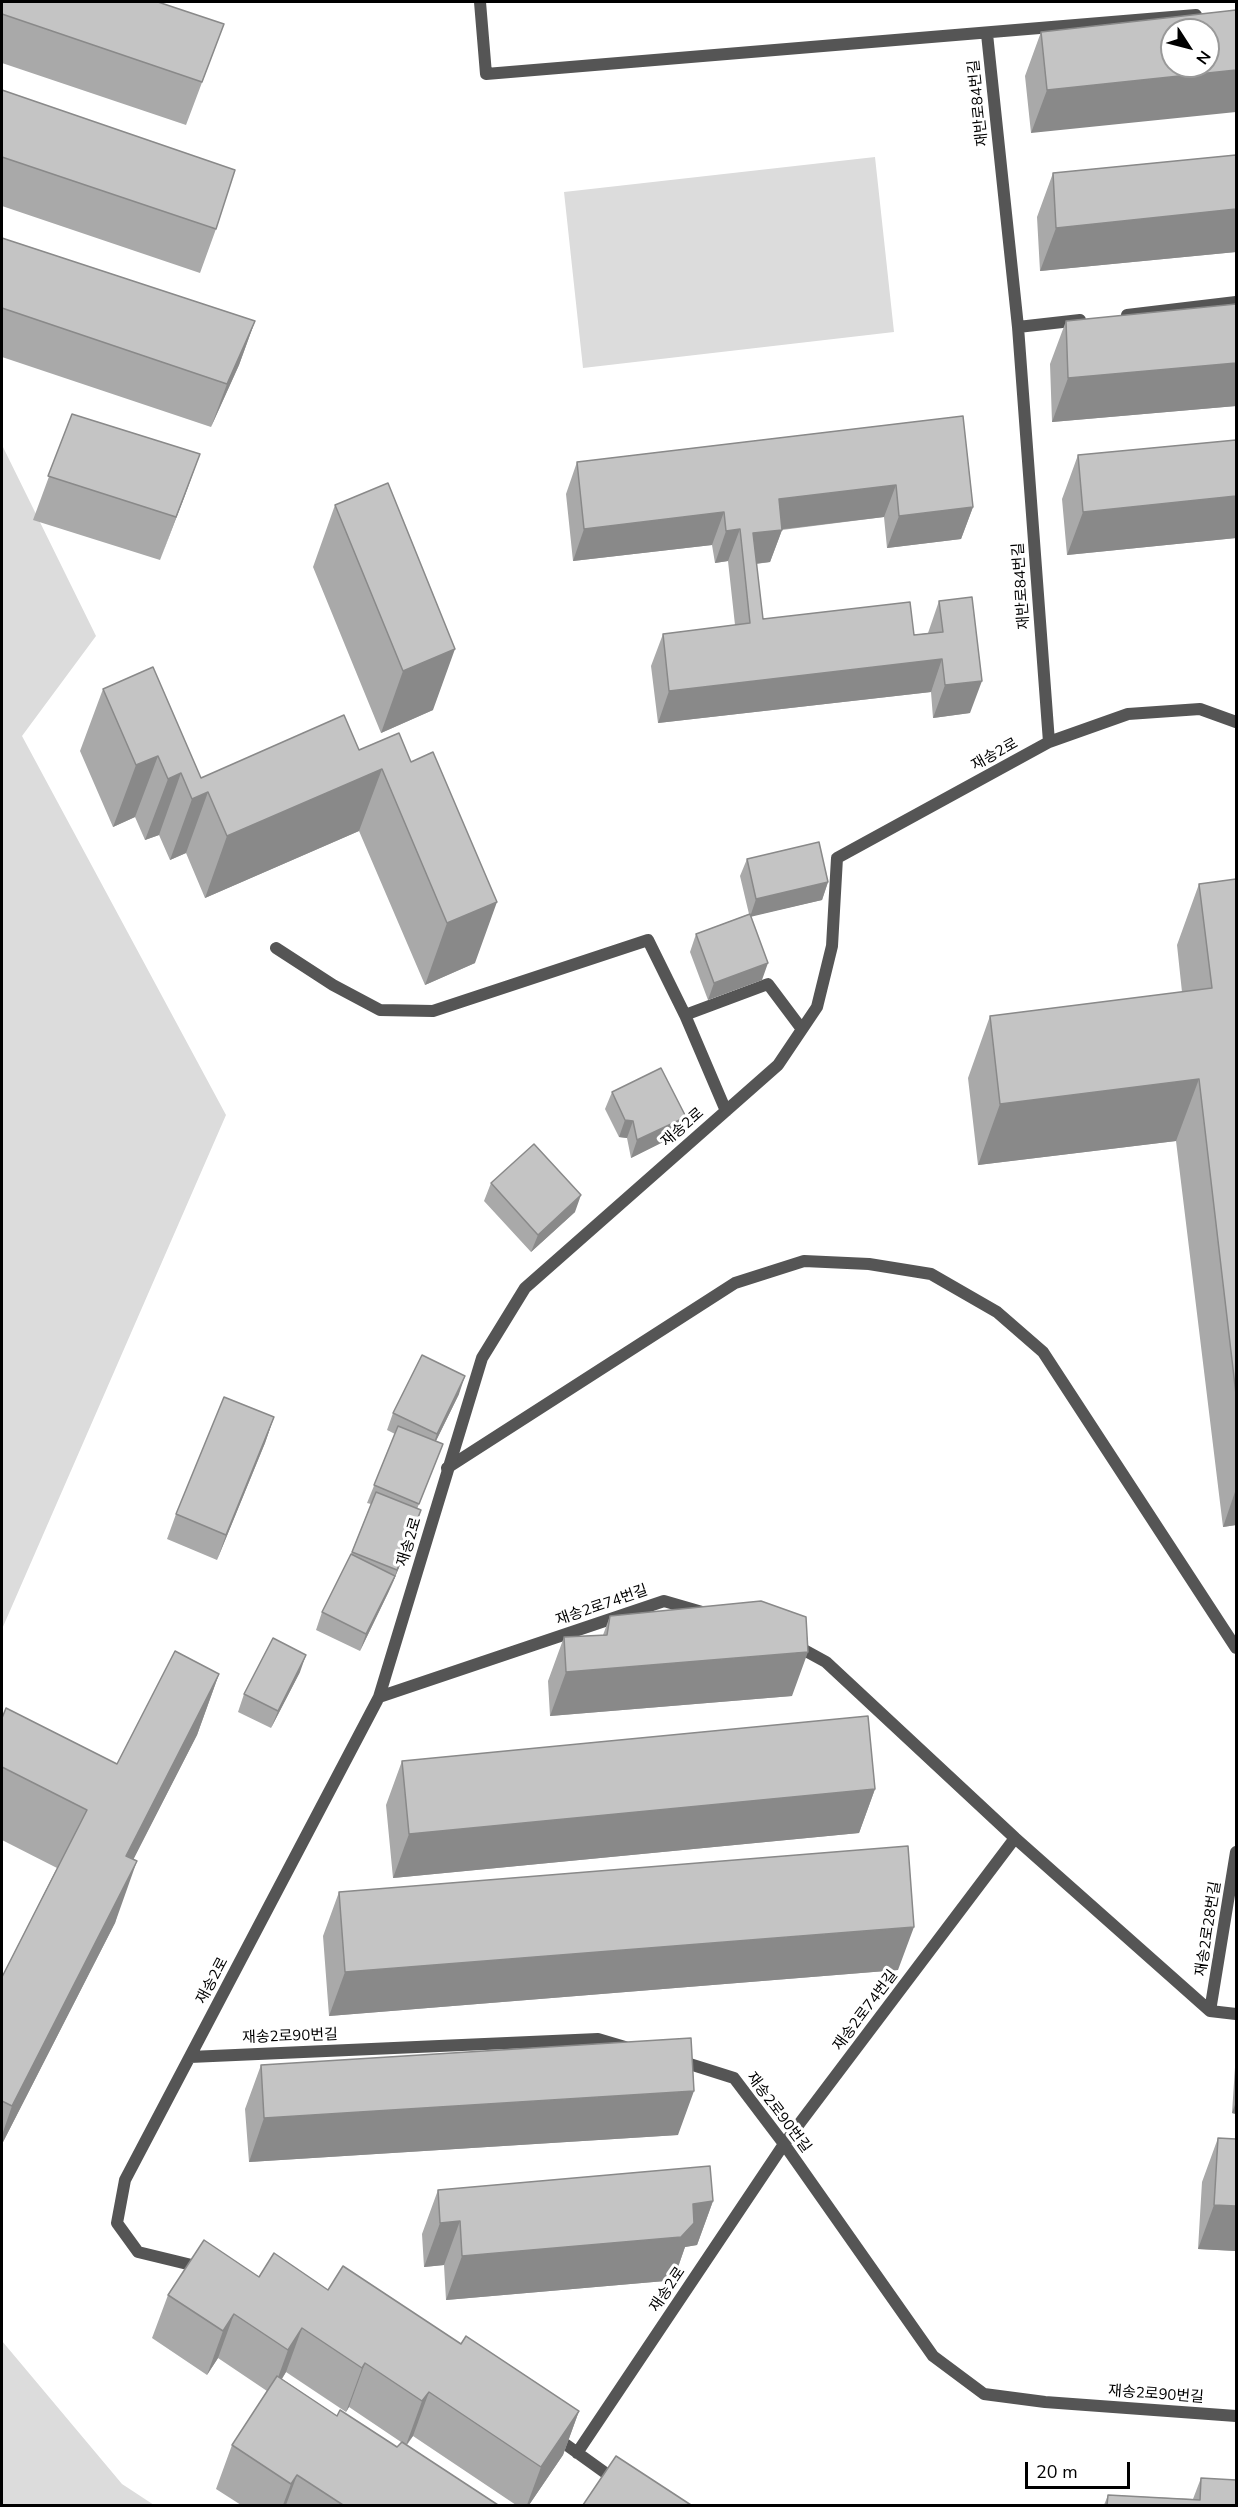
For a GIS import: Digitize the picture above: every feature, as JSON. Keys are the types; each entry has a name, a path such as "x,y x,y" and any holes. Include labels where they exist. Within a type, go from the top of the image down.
{"street":[{"path":"480,2 486,74 1213,14"},
{"name":"재반로84번길","path":"987,34 1018,327 1049,742"},
{"path":"1110,317 1236,303"},
{"path":"1018,327 1087,320"},
{"name":"재송2로","path":"217,2271 138,2252 117,2223 125,2180 379,1697 482,1358 525,1288 778,1065 817,1007 832,946 837,858 1049,742 1128,714 1200,709 1236,722"},
{"path":"276,948 333,985 380,1010 433,1011 648,940 685,1015 726,1111"},
{"path":"685,1015 768,984 801,1028"},
{"path":"447,1468 735,1283 804,1261 869,1264 931,1274 997,1312 1043,1352 1236,1648"},
{"name":"재송2로74번길","path":"379,1697 664,1601 718,1617"},
{"path":"780,1638 826,1662 1015,1838 1210,2011 1236,2014"},
{"name":"재송2로74번길","path":"784,2144 1015,1838"},
{"name":"재송2로28번길","path":"1210,2011 1236,1852"},
{"name":"재송2로90번길","path":"190,2056 598,2040 640,2050"},
{"name":"재송2로90번길","path":"661,2056 734,2078 784,2144 933,2356 984,2394 1045,2402 1236,2416"},
{"name":"재송2로","path":"577,2453 784,2144"},
{"path":"539,2426 633,2492"}],"shaded area":[{"path":"875,157 894,332 583,368 564,192"},
{"path":"2,445 96,636 22,736 226,1115 2,1629"},
{"path":"2,2341 122,2484 154,2505 2,2505"}],"building":[{"path":"2,2 158,2 224,24 202,82 2,14"},
{"path":"1236,10 1236,70 1220,72 1220,18 1165,18"},
{"path":"1160,19 1160,78 1047,90 1041,32"},
{"path":"2,90 235,170 216,229 2,157"},
{"path":"1236,155 1236,209 1056,228 1053,173"},
{"path":"2,238 255,321 227,384 2,308"},
{"path":"1236,304 1236,363 1068,378 1066,321"},
{"path":"72,414 200,454 176,517 48,476"},
{"path":"963,416 973,507 899,516 896,485 779,499 782,530 753,533 763,619 910,602 914,635 943,632 939,601 972,597 982,681 945,685 942,659 669,691 663,634 750,623 740,529 726,531 724,512 584,529 577,462"},
{"path":"1236,440 1236,496 1083,512 1078,455"},
{"path":"388,483 455,649 403,671 335,505"},
{"path":"153,667 201,778 344,715 359,750 399,733 411,762 433,752 497,902 447,923 382,769 227,836 208,792 192,799 181,773 168,779 158,756 136,765 103,689"},
{"path":"819,842 828,882 756,899 747,859"},
{"path":"1236,879 1236,1394 1199,1079 1000,1104 990,1016 1212,988 1199,884"},
{"path":"750,914 768,963 714,983 696,934"},
{"path":"661,1068 686,1117 637,1140 633,1121 625,1120 612,1092"},
{"path":"534,1144 581,1195 538,1235 491,1183"},
{"path":"422,1355 465,1376 437,1434 393,1413"},
{"path":"224,1397 274,1417 226,1535 176,1514"},
{"path":"398,1426 443,1444 419,1504 374,1485"},
{"path":"376,1492 421,1510 397,1570 352,1552"},
{"path":"351,1554 395,1576 366,1634 322,1612"},
{"path":"761,1601 806,1617 808,1652 566,1672 564,1637 607,1635 610,1616"},
{"path":"273,1638 306,1655 278,1711 244,1694"},
{"path":"175,1651 219,1674 126,1856 137,1861 12,2106 2,2101 2,1977 87,1810 2,1767 2,1718 6,1708 117,1764"},
{"path":"868,1716 875,1789 409,1834 402,1761"},
{"path":"908,1846 914,1927 345,1972 339,1892"},
{"path":"691,2038 694,2091 264,2118 261,2065"},
{"path":"1218,2138 1236,2139 1236,2206 1214,2205"},
{"path":"710,2166 713,2201 693,2204 694,2223 681,2237 462,2256 460,2221 440,2223 438,2190"},
{"path":"204,2240 259,2277 274,2253 328,2290 343,2266 461,2344 466,2336 579,2411 541,2467 429,2392 422,2401 365,2363 362,2368 302,2328 288,2350 234,2314 223,2331 168,2295"},
{"path":"277,2376 337,2416 340,2410 397,2447 402,2442 498,2505 343,2505 297,2475 291,2484 232,2445"},
{"path":"616,2456 691,2505 583,2505"},
{"path":"1201,2478 1236,2480 1236,2505 1107,2505 1108,2495 1200,2500"}]}
